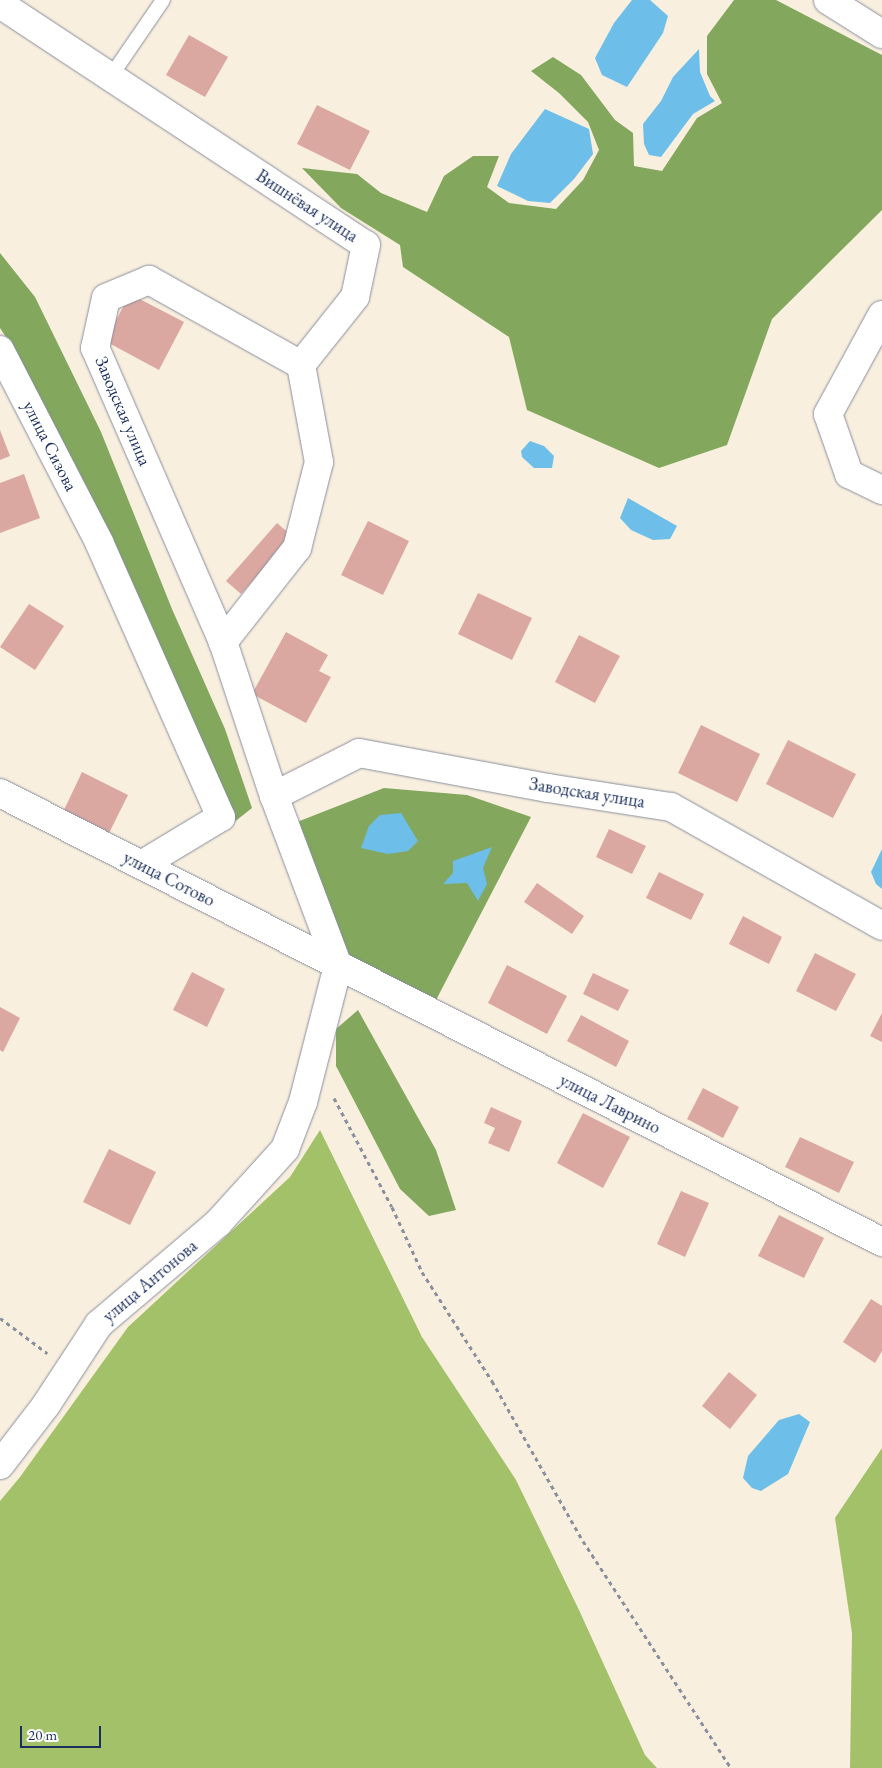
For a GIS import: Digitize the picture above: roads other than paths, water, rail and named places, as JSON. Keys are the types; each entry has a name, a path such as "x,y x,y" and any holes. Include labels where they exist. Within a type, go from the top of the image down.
{"street":[{"path":"828,0 882,34"},
{"name":"Вишнёвая улица","path":"0,4 366,245 355,297 301,365"},
{"name":"Заводская улица","path":"223,642 95,348 106,298 149,280 301,365"},
{"path":"882,315 828,414 849,474 882,490"},
{"name":"улица Сизова","path":"0,350 99,542 221,817 141,865"},
{"path":"301,365 319,462 297,548 223,642 274,796 338,966"},
{"name":"Заводская улица","path":"274,796 359,753 548,788 671,807 882,926"},
{"name":"улица Сотово","path":"0,793 338,966"},
{"name":"улица Антонова","path":"0,1465 46,1405 99,1324 218,1223 285,1149 302,1102 338,966"},
{"name":"улица Лаврино","path":"338,966 882,1242"}],"lane":[{"path":"111,76 163,0"}],"water":[{"path":"632,0 650,0 668,16 663,33 627,87 602,75 595,58 614,23"},
{"path":"699,49 700,72 710,96 715,101 693,114 661,157 649,155 644,144 643,124 661,101 673,77"},
{"path":"545,109 589,129 593,154 574,179 550,203 528,201 497,186 511,154"},
{"path":"530,441 544,446 554,456 552,468 534,468 522,457 521,451"},
{"path":"628,498 677,526 670,539 653,540 631,530 620,518"},
{"path":"401,813 418,841 408,851 388,854 361,848 369,826 380,815"},
{"path":"492,847 483,868 487,884 478,901 467,883 443,884 453,873 453,861"},
{"path":"882,849 882,889 876,884 871,872"},
{"path":"799,1414 810,1422 788,1474 761,1491 752,1488 743,1478 748,1456 779,1420"}]}
